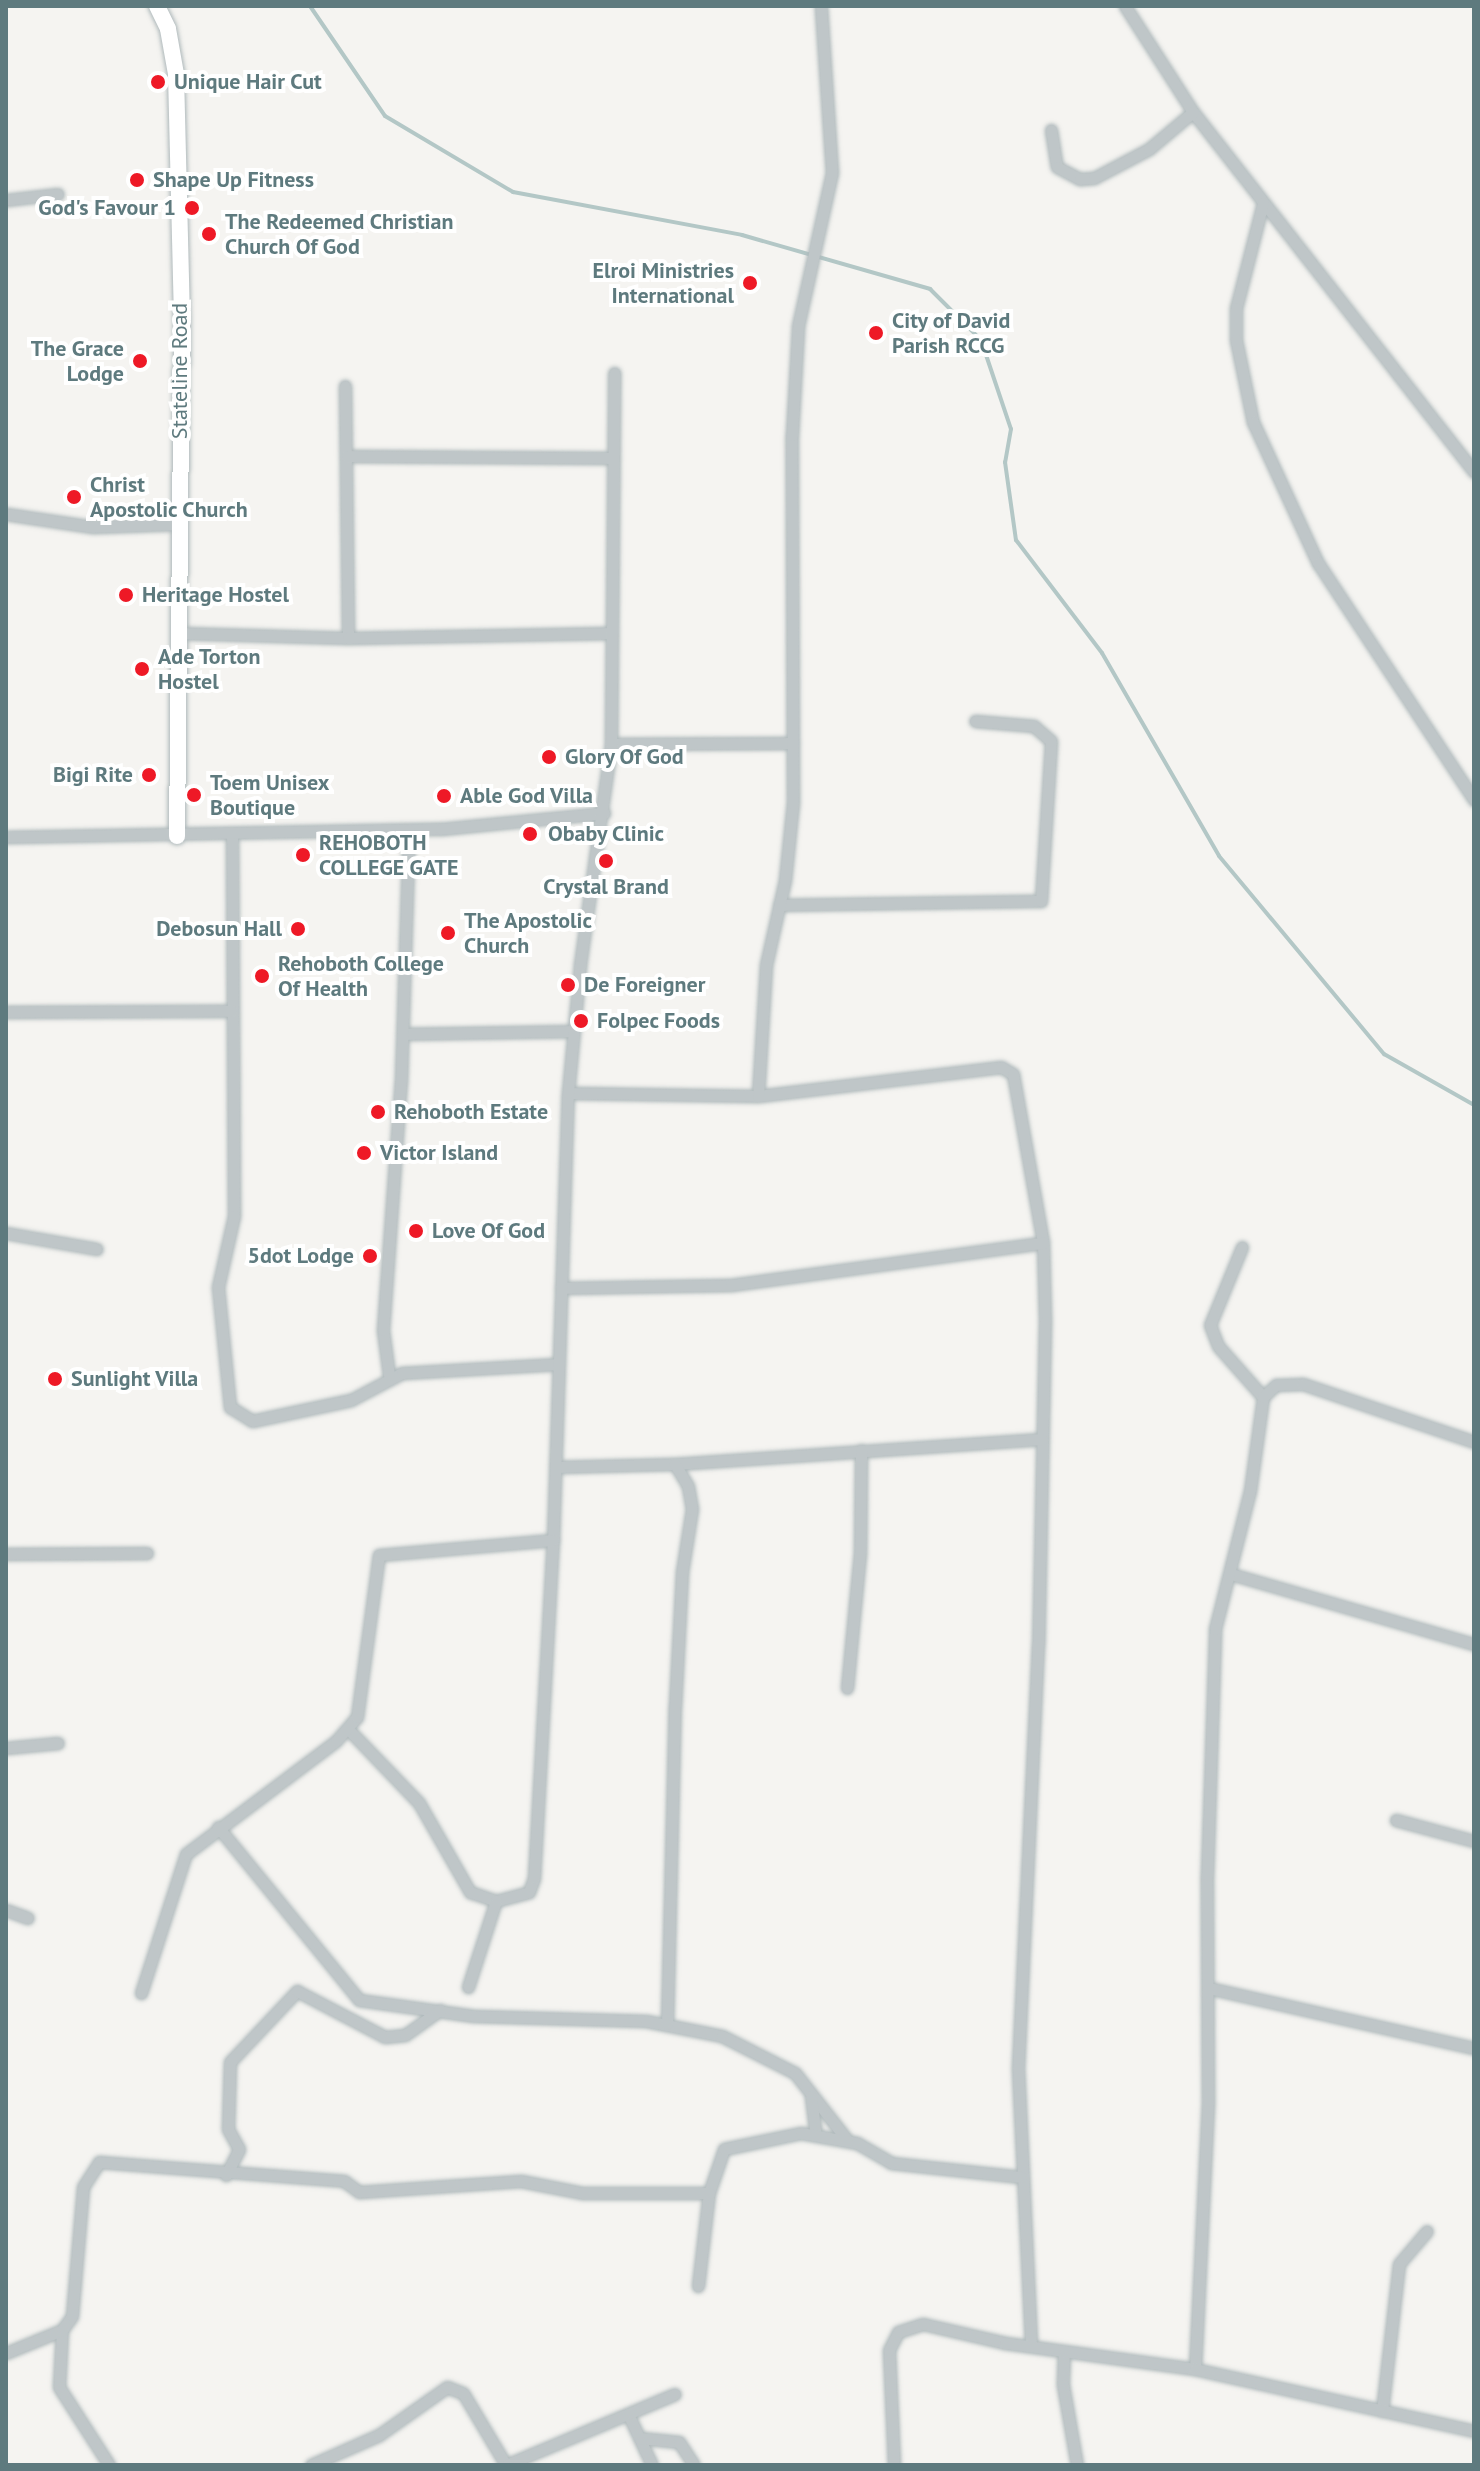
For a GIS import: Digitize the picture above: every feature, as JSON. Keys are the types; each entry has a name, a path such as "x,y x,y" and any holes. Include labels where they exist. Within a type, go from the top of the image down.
{"street":[{"name":"Stateline Road","path":"157,6 168,29 176,74 182,318 177,836"},
{"path":"758,1096 766,965 790,835 798,326 832,173 821,6"},
{"path":"1125,6 1193,112 1474,472"},
{"path":"1051,130 1057,167 1080,179 1094,178 1149,149 1193,112"},
{"path":"6,200 58,194"},
{"path":"1263,203 1236,308 1236,340 1253,422 1318,563 1474,800"},
{"path":"349,1730 419,1803 465,1886 477,1897 496,1901 522,1897 534,1878 553,1540 568,1093 611,744 614,373"},
{"path":"345,386 348,638"},
{"path":"347,456 613,458"},
{"path":"6,514 93,527 179,524"},
{"path":"177,633 348,638 612,633"},
{"path":"779,905 1041,901 1051,741 1034,726 975,721"},
{"path":"611,744 793,743"},
{"path":"6,837 409,830 538,823 604,813"},
{"path":"389,1375 383,1330 403,1034 409,830"},
{"path":"232,834 234,1216 218,1287 230,1407 252,1421 317,1410 351,1400 389,1375 559,1364"},
{"path":"6,1012 231,1011"},
{"path":"403,1034 574,1031"},
{"path":"568,1093 758,1096 1009,1068 1016,1083 1043,1243 1038,1644 1019,2036 1021,2177 1031,2346"},
{"path":"6,1233 97,1249"},
{"path":"561,1288 731,1285 1043,1243"},
{"path":"1242,1247 1210,1325 1218,1346 1263,1397"},
{"path":"1195,2369 1209,1988 1207,1875 1215,1629 1231,1574 1263,1397 1276,1385 1303,1384 1474,1442"},
{"path":"556,1467 675,1464 1042,1439"},
{"path":"847,1688 860,1554 861,1450"},
{"path":"667,2024 675,1706 682,1572 692,1509 688,1486 675,1464"},
{"path":"141,1993 181,1864 196,1842 349,1730 361,1706 379,1555 553,1540"},
{"path":"6,1554 147,1553"},
{"path":"1231,1574 1474,1644"},
{"path":"6,1748 58,1743"},
{"path":"1396,1820 1474,1841"},
{"path":"218,1827 352,1995 474,2016 585,2016 667,2024 761,2051 795,2073 848,2141"},
{"path":"468,1987 496,1901"},
{"path":"6,1910 28,1918"},
{"path":"1209,1988 1474,2048"},
{"path":"226,2175 239,2149 228,2129 230,2062 297,1991 385,2037 405,2035 440,2010"},
{"path":"811,2096 816,2135"},
{"path":"698,2286 709,2193 724,2149 816,2135 848,2141 891,2163 1021,2177"},
{"path":"6,2353 62,2330 72,2316 76,2227 83,2187 94,2166 108,2160 226,2175 344,2181 359,2192 521,2181 582,2193 709,2193"},
{"path":"1382,2411 1399,2264 1427,2231"},
{"path":"894,2465 887,2372 889,2350 898,2332 923,2324 1031,2346 1195,2369 1474,2431"},
{"path":"62,2330 59,2387 109,2465"},
{"path":"1064,2351 1063,2385 1077,2465"},
{"path":"311,2465 379,2435 447,2387 463,2393 506,2465 629,2416 675,2394"},
{"path":"629,2416 652,2465"},
{"path":"640,2438 679,2442 694,2465"}],"waterway":[{"path":"310,6 385,116 513,192 742,235 930,289 981,340 1011,429 1005,462 1016,540 1102,653 1219,856 1384,1054 1474,1105"}],"place":[{"name":"Unique Hair Cut","path":"158,82"},
{"name":"Shape Up Fitness","path":"137,180"},
{"name":"God's Favour 1","path":"192,208"},
{"name":"The Redeemed Christian Church Of God","path":"209,234"},
{"name":"Elroi Ministries International","path":"750,283"},
{"name":"City of David Parish RCCG","path":"876,333"},
{"name":"The Grace Lodge","path":"140,361"},
{"name":"Christ Apostolic Church","path":"74,497"},
{"name":"Heritage Hostel","path":"126,595"},
{"name":"Ade Torton Hostel","path":"142,669"},
{"name":"Glory Of God","path":"549,757"},
{"name":"Bigi Rite","path":"149,775"},
{"name":"Toem Unisex Boutique","path":"194,795"},
{"name":"Able God Villa","path":"444,796"},
{"name":"Obaby Clinic","path":"530,834"},
{"name":"REHOBOTH COLLEGE GATE","path":"303,855"},
{"name":"Crystal Brand","path":"606,861"},
{"name":"Debosun Hall","path":"298,929"},
{"name":"The Apostolic Church","path":"448,933"},
{"name":"Rehoboth College Of Health","path":"262,976"},
{"name":"De Foreigner","path":"568,985"},
{"name":"Folpec Foods","path":"581,1021"},
{"name":"Rehoboth Estate","path":"378,1112"},
{"name":"Victor Island","path":"364,1153"},
{"name":"Love Of God","path":"416,1231"},
{"name":"5dot Lodge","path":"370,1256"},
{"name":"Sunlight Villa","path":"55,1379"}]}
